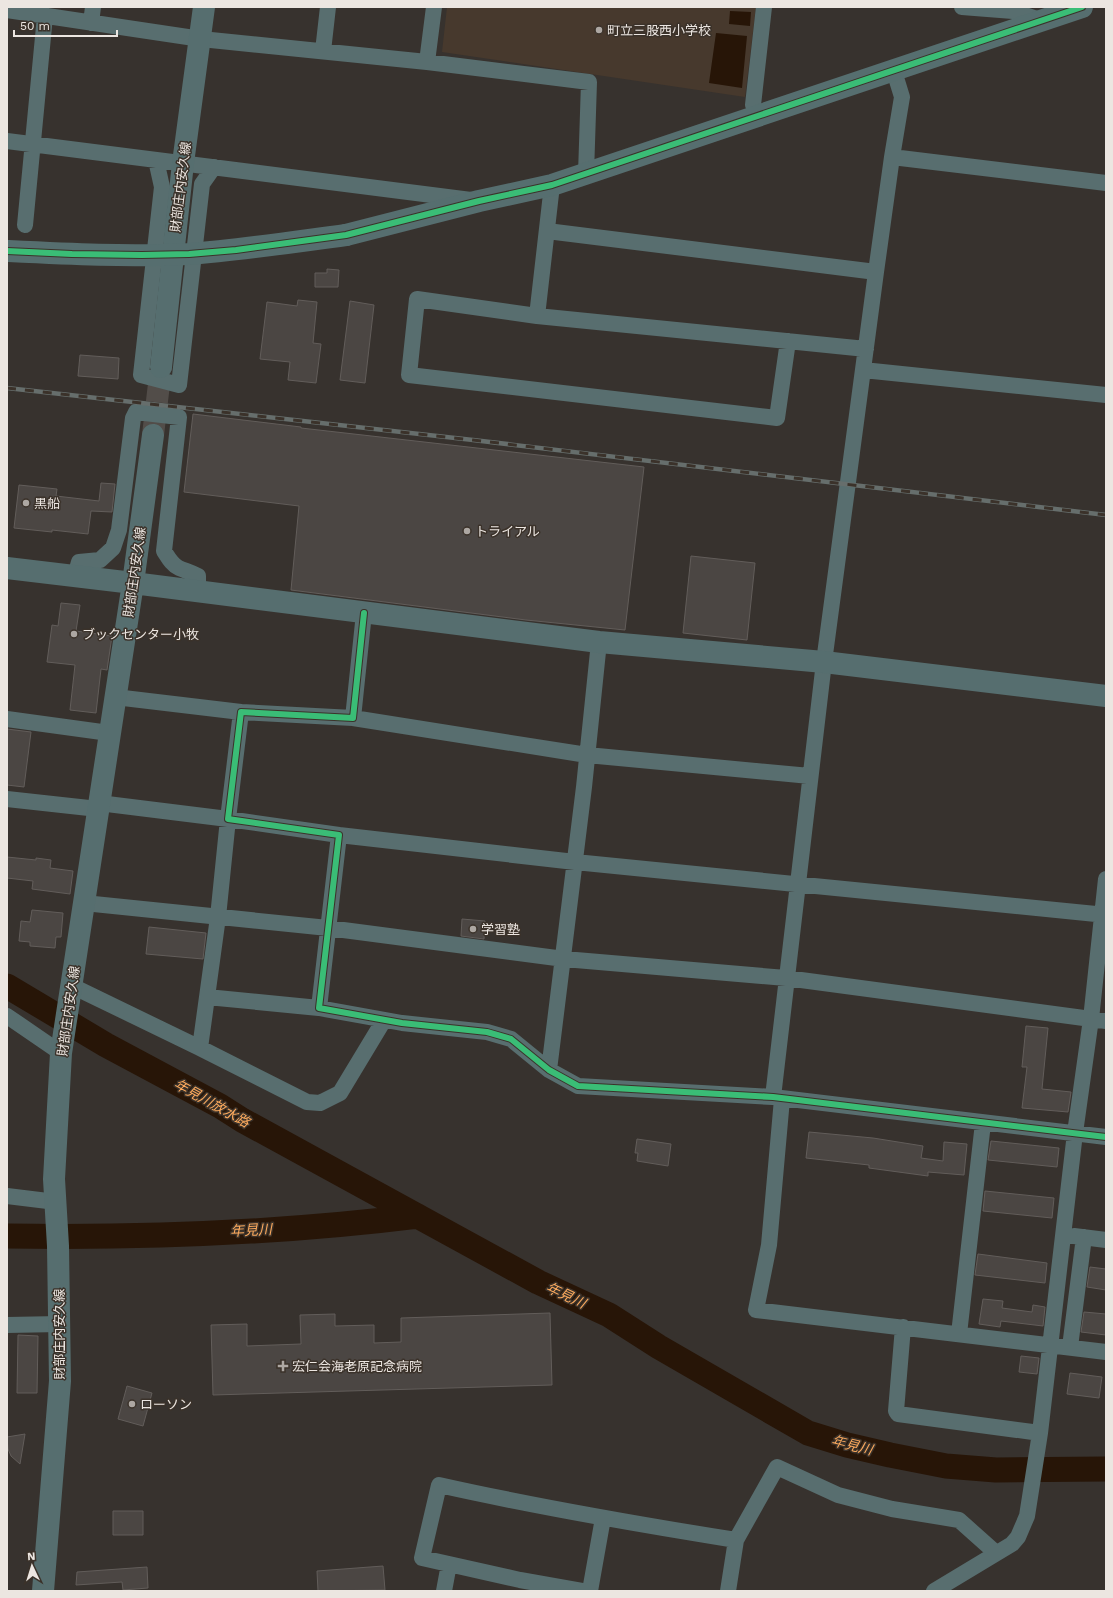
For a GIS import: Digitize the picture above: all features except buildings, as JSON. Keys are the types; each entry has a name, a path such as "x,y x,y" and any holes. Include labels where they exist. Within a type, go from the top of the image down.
{"street":[{"name":"財部庄内安久線","path":"161,367 182,163 204,7"},
{"path":"323,51 328,7"},
{"path":"427,62 434,7"},
{"path":"760,116 753,105 764,7"},
{"path":"962,7 1054,14"},
{"path":"7,251 72,254 189,254 236,250 346,235 478,201 552,185 894,71 1054,14 1082,7"},
{"path":"7,10 45,16 92,15 200,39 427,62 589,82 586,174"},
{"path":"25,225 45,16"},
{"path":"894,71 902,98 876,272 810,776 786,978 769,1245 756,1310 1106,1352"},
{"path":"7,141 478,201"},
{"path":"892,157 1106,183"},
{"path":"156,160 162,187 140,375 179,385 202,184 214,167"},
{"path":"537,316 552,185"},
{"path":"547,231 876,272"},
{"path":"788,341 777,418 409,375 417,299 537,316 788,341 866,349"},
{"path":"863,370 1106,395"},
{"path":"75,576 80,562 100,560 112,548 118,530 132,418 136,412 172,416 179,417 164,551 170,561 179,568 191,571 198,576 198,591"},
{"name":"財部庄内安久線","path":"43,1591 60,1382 58,1246 54,1179 62,1047 114,697 133,583 153,435"},
{"path":"7,568 599,642 824,662 1106,696"},
{"path":"353,718 364,613"},
{"path":"549,1070 564,959 599,642"},
{"path":"114,697 241,712 353,718 587,755 810,776"},
{"path":"200,1048 218,917 241,712"},
{"path":"7,720 109,733"},
{"path":"7,799 98,806 228,819 339,835 575,862 798,883 1104,915"},
{"path":"319,1008 339,835"},
{"path":"934,1591 1012,1544 1018,1538 1027,1516 1051,1345 1075,1133 1098,1020 1106,879"},
{"path":"84,903 328,928 564,959 786,978 1098,1020"},
{"path":"71,989 200,1048 306,1102 320,1103 340,1093 384,1020"},
{"path":"207,997 319,1008 384,1020 487,1032 511,1039 549,1070 578,1086 778,1098 1106,1137"},
{"path":"7,1016 62,1047"},
{"path":"959,1334 983,1123"},
{"path":"7,1196 56,1207"},
{"path":"1064,1234 1106,1240"},
{"path":"1070,1347 1084,1237"},
{"path":"7,1325 60,1324"},
{"path":"903,1327 896,1411 898,1414 1040,1432"},
{"path":"728,1591 736,1540 777,1468 838,1495 892,1509 959,1520 996,1553"},
{"path":"582,1591 519,1585 449,1564 422,1558 439,1485 602,1518 736,1540"},
{"path":"590,1591 602,1518"},
{"path":"444,1591 449,1564"}],"shaded area":[{"name":"町立三股西小学校","path":"447,7 756,7 745,97 442,52"},
{"path":"730,11 751,12 750,26 729,24"},
{"path":"716,33 747,36 742,88 709,83"}],"waterway":[{"name":"年見川","path":"7,986 106,1045 220,1106 242,1120 538,1282 609,1315 659,1347 808,1433 847,1445 946,1466 996,1470 1106,1469"},
{"name":"年見川","path":"7,1236 110,1236 213,1233 316,1227 418,1216"}],"tunnel":[{"path":"153,435 161,367"}],"railway":[{"path":"7,388 473,440 1106,515"}],"cycle path":[{"path":"7,251 72,254 189,254 236,250 346,235 479,201 552,185 1082,7"},
{"path":"364,613 353,718 241,712 228,819 339,835 319,1008 402,1023 487,1032 511,1039 549,1070 578,1086 773,1097 1106,1137"}],"place":[{"name":"町立三股西小学校","path":"599,30"},
{"name":"黒船","path":"26,503"},
{"name":"トライアル","path":"467,531"},
{"name":"ブックセンター小牧","path":"74,634"},
{"name":"学習塾","path":"473,929"},
{"name":"宏仁会海老原記念病院","path":"283,1366"},
{"name":"ローソン","path":"132,1404"}],"water label":[{"name":"年見川放水路","path":"212,1103"}]}
